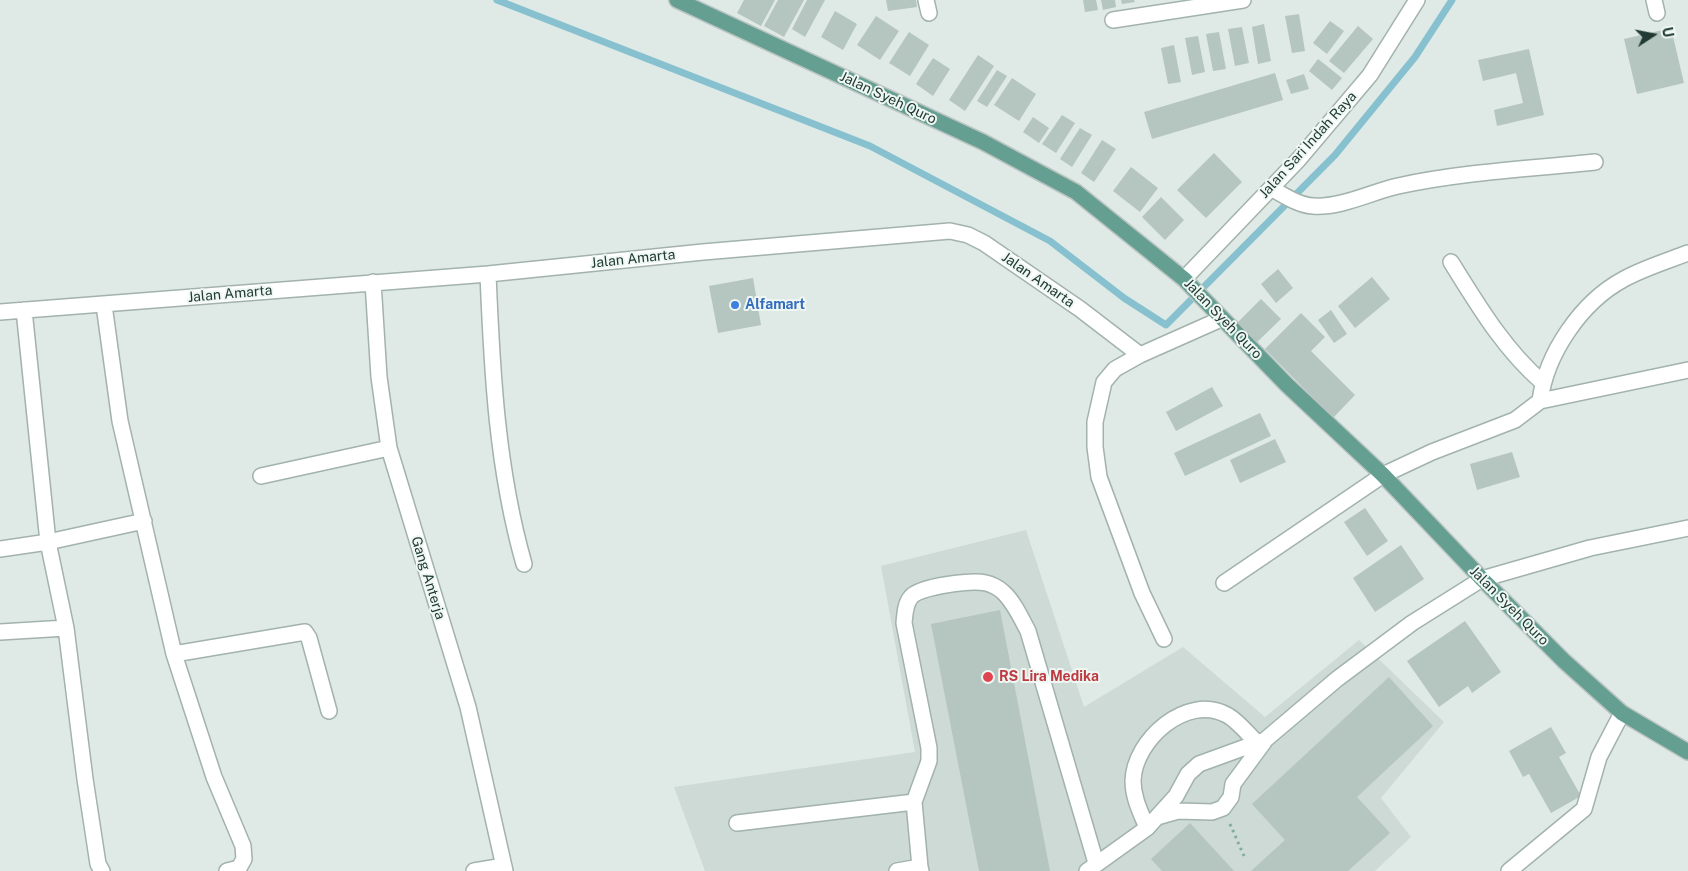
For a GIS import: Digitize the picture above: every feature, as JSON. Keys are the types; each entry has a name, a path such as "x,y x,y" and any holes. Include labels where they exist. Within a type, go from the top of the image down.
{"main road":[{"name":"Jalan Syeh Quro","path":"677,0 983,142 1076,192 1186,282 1383,476 1482,580 1622,714 1688,752"}],"street":[{"path":"1113,20 1243,0"},
{"name":"Jalan Sari Indah Raya","path":"1186,282 1277,191 1299,159 1370,75 1417,0"},
{"path":"1277,191 1301,203 1312,206 1328,205 1398,186 1458,176 1594,162"},
{"name":"Jalan Amarta","path":"0,312 488,274 703,252 950,232 968,235 984,243 1080,309 1140,355"},
{"path":"1540,401 1542,382 1568,332 1585,311 1608,289 1624,279 1688,253"},
{"path":"1451,262 1496,332 1523,365 1542,382"},
{"path":"488,274 492,377 500,453 510,516 524,564"},
{"name":"Gang Anterja","path":"373,282 379,377 389,448 468,707 505,869"},
{"path":"104,305 120,421 174,654 214,777 243,846 244,859 239,868 227,871"},
{"path":"24,310 48,542 66,628 85,780 98,864 102,871"},
{"path":"1164,639 1142,594 1099,477 1094,422 1104,382 1115,369 1217,314"},
{"path":"1224,583 1383,476 1432,452 1515,420 1540,401 1688,370"},
{"path":"261,476 389,448"},
{"path":"0,549 48,542 144,522"},
{"path":"1151,823 1178,811 1212,812 1223,808 1231,797 1233,784 1261,742 1337,679 1405,628 1429,611 1482,580 1590,548 1688,528"},
{"path":"897,871 921,869 914,802 926,769 929,748 904,623 906,604 911,596 921,589 976,582 988,583 1002,591 1013,604 1028,631 1091,867 1151,823 1176,796 1188,774 1198,764 1261,742"},
{"path":"0,632 66,628"},
{"path":"174,654 305,632 309,638 329,711"},
{"path":"1151,823 1134,795 1133,779 1139,759 1150,739 1164,724 1181,714 1211,710 1229,715 1261,742"},
{"path":"1509,871 1584,809 1599,757 1622,714"},
{"path":"737,823 914,802"},
{"path":"474,871 505,869"}],"path":[{"path":"1223,808 1244,856"}],"shaded area":[{"name":"RS Lira Medika","path":"1026,530 1084,707 1183,647 1265,717 1359,640 1444,722 1381,798 1411,837 1375,871 705,871 674,787 915,752 881,566"}],"building":[{"path":"744,0 775,0 761,26 737,13"},
{"path":"778,0 804,0 784,37 764,26"},
{"path":"807,0 825,0 805,37 792,29"},
{"path":"886,0 916,0 917,7 888,11"},
{"path":"1083,0 1096,0 1098,10 1085,12"},
{"path":"1101,0 1115,0 1116,7 1103,10"},
{"path":"1121,0 1134,0 1135,2 1122,4"},
{"path":"835,11 857,24 843,50 821,37"},
{"path":"1299,14 1305,51 1292,53 1285,16"},
{"path":"876,16 899,31 880,60 857,45"},
{"path":"1330,21 1344,31 1327,54 1313,43"},
{"path":"1264,24 1271,61 1258,64 1252,27"},
{"path":"1358,26 1373,39 1344,73 1329,61"},
{"path":"1242,27 1249,63 1235,66 1228,29"},
{"path":"1671,28 1684,83 1637,94 1624,39"},
{"path":"909,32 929,45 910,76 889,63"},
{"path":"1219,32 1226,69 1213,71 1206,34"},
{"path":"1198,36 1205,72 1192,75 1185,38"},
{"path":"1174,45 1181,82 1168,84 1161,48"},
{"path":"1529,49 1544,115 1497,126 1494,110 1523,103 1516,73 1483,81 1478,60"},
{"path":"978,55 994,66 965,111 949,100"},
{"path":"933,58 950,69 933,96 916,84"},
{"path":"1318,59 1342,78 1332,90 1309,71"},
{"path":"997,70 1007,76 987,107 977,101"},
{"path":"1275,73 1283,100 1152,139 1144,112"},
{"path":"1304,74 1309,89 1291,94 1286,80"},
{"path":"1012,78 1036,94 1019,121 994,105"},
{"path":"1062,115 1075,123 1056,153 1042,144"},
{"path":"1033,117 1049,128 1039,143 1023,132"},
{"path":"1080,128 1092,135 1072,167 1060,159"},
{"path":"1102,140 1116,149 1094,182 1081,173"},
{"path":"1214,153 1242,182 1206,218 1177,190"},
{"path":"1131,167 1158,188 1140,212 1113,191"},
{"path":"1161,197 1184,220 1165,240 1142,217"},
{"path":"1278,269 1293,288 1276,303 1261,284"},
{"path":"1372,277 1390,299 1355,328 1338,306"},
{"name":"Alfamart","path":"753,278 761,325 718,333 709,286"},
{"path":"1261,299 1281,319 1254,345 1235,325"},
{"path":"1331,310 1347,334 1334,343 1318,320"},
{"path":"1301,313 1325,337 1311,351 1355,395 1333,418 1265,349"},
{"path":"1212,387 1223,406 1176,431 1166,412"},
{"path":"1260,413 1271,436 1185,476 1174,453"},
{"path":"1275,439 1286,462 1240,483 1230,460"},
{"path":"1512,452 1520,477 1477,490 1470,464"},
{"path":"1365,508 1388,541 1367,556 1344,522"},
{"path":"1401,545 1424,579 1375,612 1353,578"},
{"path":"1000,610 1050,871 979,871 931,624"},
{"path":"1465,621 1501,672 1472,693 1468,686 1439,707 1407,661"},
{"path":"1389,677 1433,726 1357,797 1390,833 1348,871 1251,871 1285,840 1252,804"},
{"path":"1551,727 1566,753 1559,757 1581,796 1551,813 1529,774 1523,777 1509,751"},
{"path":"1190,823 1234,871 1162,871 1151,859"}],"waterway":[{"path":"497,0 870,146 1050,241 1124,298 1166,325 1335,155 1415,57 1452,0"}],"place":[{"name":"Alfamart","path":"735,305"},
{"name":"RS Lira Medika","path":"988,677"}]}
